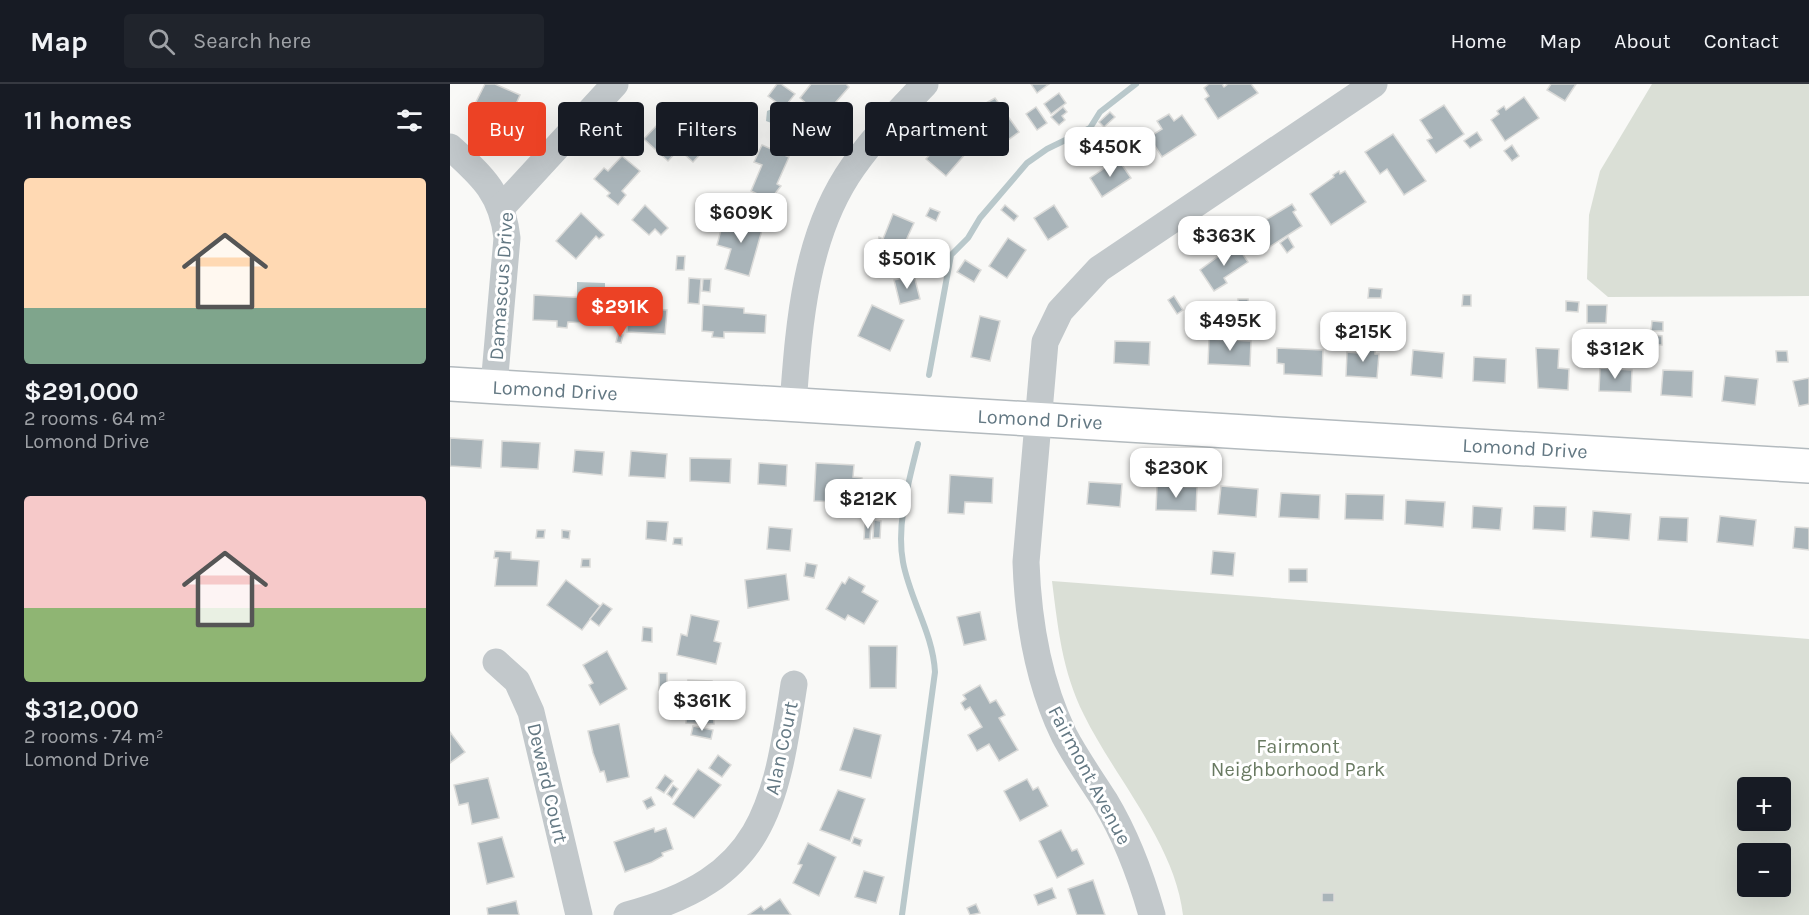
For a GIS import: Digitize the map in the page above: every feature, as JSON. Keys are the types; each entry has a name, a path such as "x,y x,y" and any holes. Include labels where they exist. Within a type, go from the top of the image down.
{"main road":[{"name":"Lomond Drive","path":"450,384 1809,466"}],"street":[{"name":"Damascus Drive","path":"494,386 507,238 501,208 615,84"},
{"path":"793,405 798,330 805,288 829,214 852,169 892,118 925,84"},
{"name":"Fairmont Avenue","path":"1152,915 1127,844 1063,732 1046,687 1035,646 1027,596 1026,562 1045,342 1060,311 1088,279 1374,84"},
{"path":"450,147 481,175 501,208"},
{"name":"Deward Court","path":"496,662 517,681 531,712 579,915"},
{"name":"Alan Court","path":"627,915 653,908 698,888 718,874 748,845 772,798 782,764 794,684"}],"green space":[{"path":"1652,84 1809,84 1809,296 1608,297 1587,279 1589,215 1600,171"},
{"name":"Fairmont Neighborhood Park","path":"1052,581 1809,639 1809,915 1183,915 1178,889 1169,863 1142,812 1084,715 1066,666"}],"shaded area":[{"path":"770,110 770,122 766,121 767,111"},
{"path":"577,282 605,283 605,298 577,297"}],"building":[{"path":"485,84 495,84 520,95 517,102 476,102"},
{"path":"777,84 781,84 795,94 789,102 776,102 768,96"},
{"path":"811,84 846,84 849,87 836,102 805,102 800,98"},
{"path":"1031,84 1049,84 1037,93"},
{"path":"1209,84 1222,84 1224,87 1228,84 1251,84 1258,93 1218,119 1205,99 1209,96 1204,88"},
{"path":"1551,84 1576,84 1565,101 1547,90"},
{"path":"1059,93 1066,103 1051,114 1044,104"},
{"path":"1524,97 1539,118 1505,141 1491,120 1504,106 1506,110"},
{"path":"1444,105 1464,134 1436,153 1427,140 1432,138 1420,120"},
{"path":"1036,107 1047,123 1037,130 1026,114"},
{"path":"1063,107 1067,112 1062,116 1065,120 1059,125 1051,117"},
{"path":"1110,112 1115,117 1104,127 1099,122"},
{"path":"1169,114 1174,121 1182,115 1196,135 1162,157 1149,137 1162,129 1157,121"},
{"path":"1009,118 1019,132 1009,139"},
{"path":"656,126 656,150 644,139"},
{"path":"1477,132 1482,140 1470,148 1464,141"},
{"path":"1393,134 1426,181 1404,195 1387,169 1380,174 1365,152"},
{"path":"762,145 770,149 770,156 789,157 777,184 781,186 770,200 751,191 762,165 754,162"},
{"path":"1512,145 1519,156 1512,161 1504,151"},
{"path":"622,156 640,171 622,191 626,195 618,205 607,196 610,193 594,179 604,168 608,171"},
{"path":"663,156 672,156 668,161"},
{"path":"686,156 698,156 693,162"},
{"path":"929,156 964,156 946,176 926,159"},
{"path":"1118,159 1131,178 1102,197 1090,178"},
{"path":"1339,171 1340,174 1345,171 1366,202 1331,225 1310,194"},
{"path":"1292,204 1296,210 1293,212 1302,226 1268,248 1254,227"},
{"path":"645,205 668,228 661,235 655,229 649,235 632,220"},
{"path":"1005,205 1018,216 1014,221 1001,210"},
{"path":"1054,205 1068,227 1048,240 1034,218"},
{"path":"930,208 940,212 936,221 926,216"},
{"path":"581,213 604,235 599,239 596,236 576,259 556,241"},
{"path":"893,214 914,223 897,260 876,252 879,237 883,239"},
{"path":"739,216 764,223 749,276 725,269 731,249 717,245 722,226 732,229"},
{"path":"1288,237 1294,247 1287,253 1280,243"},
{"path":"1008,238 1026,250 1007,278 989,266"},
{"path":"1236,244 1248,262 1224,278 1227,283 1214,291 1200,270 1224,252 1222,249"},
{"path":"677,256 685,256 684,270 676,270"},
{"path":"965,260 981,270 974,282 957,272"},
{"path":"914,275 920,299 900,304 894,280"},
{"path":"689,278 701,279 699,304 688,303"},
{"path":"703,279 711,279 710,292 702,291"},
{"path":"1369,288 1382,289 1381,298 1368,298"},
{"path":"534,295 589,298 587,323 568,322 567,328 557,327 557,321 533,320"},
{"path":"1463,295 1471,295 1471,306 1462,306"},
{"path":"1174,296 1183,310 1177,314 1168,300"},
{"path":"1238,299 1248,299 1249,309 1238,310"},
{"path":"1566,301 1579,302 1578,312 1566,311"},
{"path":"703,305 744,308 744,313 766,315 765,333 724,332 724,338 712,337 713,332 702,331"},
{"path":"872,305 904,320 890,351 858,336"},
{"path":"1587,305 1607,305 1606,323 1587,323"},
{"path":"629,308 667,310 665,334 627,332"},
{"path":"980,316 1000,321 990,361 971,357"},
{"path":"1652,321 1663,322 1663,331 1651,331"},
{"path":"618,334 623,335 621,343 616,342"},
{"path":"1651,335 1662,336 1662,345 1650,344"},
{"path":"1209,339 1251,341 1250,366 1208,364"},
{"path":"1115,341 1150,342 1149,365 1114,363"},
{"path":"1359,347 1375,348 1375,354 1379,354 1377,378 1346,376 1347,352 1358,353"},
{"path":"1277,348 1323,350 1322,376 1284,374 1284,364 1277,363"},
{"path":"1536,348 1559,349 1558,368 1569,369 1568,390 1538,388"},
{"path":"1413,350 1444,353 1442,378 1411,375"},
{"path":"1776,351 1787,351 1788,362 1777,362"},
{"path":"1474,357 1506,359 1505,383 1473,381"},
{"path":"1600,368 1632,370 1631,392 1599,391"},
{"path":"1663,370 1693,371 1692,397 1661,395"},
{"path":"1725,376 1758,379 1755,405 1722,401"},
{"path":"1809,378 1809,404 1799,406 1793,381"},
{"path":"450,438 483,440 481,468 450,466"},
{"path":"502,441 540,443 538,469 501,467"},
{"path":"575,450 604,452 602,475 573,472"},
{"path":"631,451 667,454 665,478 629,476"},
{"path":"690,458 731,459 730,483 690,481"},
{"path":"759,463 787,465 786,486 758,484"},
{"path":"816,463 854,465 853,477 862,478 861,509 839,508 839,502 814,501"},
{"path":"950,475 993,478 992,503 965,502 964,514 948,513"},
{"path":"1089,482 1122,484 1120,507 1087,504"},
{"path":"1157,486 1197,487 1196,511 1156,510"},
{"path":"1221,486 1258,489 1256,517 1218,514"},
{"path":"1281,493 1320,495 1319,519 1279,517"},
{"path":"1346,494 1384,495 1383,520 1345,519"},
{"path":"1406,500 1445,502 1443,527 1405,524"},
{"path":"1473,506 1502,508 1500,530 1472,528"},
{"path":"1534,506 1566,507 1565,531 1533,529"},
{"path":"1593,511 1631,514 1629,540 1591,537"},
{"path":"1720,516 1756,520 1753,546 1717,542"},
{"path":"1660,517 1688,518 1687,542 1658,540"},
{"path":"874,520 881,521 880,538 873,538"},
{"path":"647,521 668,522 666,541 646,539"},
{"path":"865,522 871,522 870,539 864,539"},
{"path":"769,527 792,529 790,551 767,549"},
{"path":"1795,527 1809,528 1809,550 1793,548"},
{"path":"537,530 545,530 544,538 536,538"},
{"path":"562,530 570,531 569,539 562,538"},
{"path":"674,538 682,538 682,545 673,544"},
{"path":"495,551 511,552 511,559 539,561 537,586 495,586 498,558 494,558"},
{"path":"1213,551 1235,553 1233,576 1211,574"},
{"path":"582,559 590,559 590,567 581,567"},
{"path":"806,563 817,565 814,578 804,576"},
{"path":"1289,569 1307,569 1307,582 1289,582"},
{"path":"786,574 789,600 748,608 745,580"},
{"path":"849,577 865,586 862,592 878,601 864,624 848,615 845,620 826,609 842,582 845,584"},
{"path":"566,580 600,606 582,630 547,605"},
{"path":"603,603 612,609 599,626 590,619"},
{"path":"980,612 986,640 964,645 957,617"},
{"path":"691,615 719,621 714,641 721,643 716,664 677,655 681,634 687,636"},
{"path":"643,627 652,628 652,642 642,641"},
{"path":"869,646 897,646 896,688 870,688"},
{"path":"607,651 627,689 600,705 589,685 593,683 583,665"},
{"path":"659,673 667,673 667,691 659,690"},
{"path":"688,680 712,681 714,724 686,723"},
{"path":"980,685 990,703 996,700 1005,715 999,718 1018,750 999,761 989,744 977,751 968,735 982,727 970,707 965,710 961,703 966,699 963,695"},
{"path":"619,724 629,777 607,782 604,771 600,772 588,731"},
{"path":"693,726 713,730 711,739 691,735"},
{"path":"854,728 881,735 871,778 840,770"},
{"path":"450,732 465,752 450,763"},
{"path":"718,755 731,765 722,777 709,768"},
{"path":"698,769 721,785 694,818 673,804"},
{"path":"665,775 673,781 664,793 656,788"},
{"path":"488,778 499,818 472,824 468,803 459,805 454,785"},
{"path":"1027,779 1033,790 1038,787 1048,806 1020,821 1004,791"},
{"path":"673,785 678,789 672,798 667,794"},
{"path":"838,790 865,799 850,841 820,830"},
{"path":"651,797 655,805 647,809 643,801"},
{"path":"654,828 655,832 666,828 673,849 662,853 663,856 652,862 625,872 614,842"},
{"path":"1061,830 1072,851 1077,849 1084,864 1057,878 1039,841"},
{"path":"502,837 514,877 487,884 478,843"},
{"path":"854,837 862,840 860,846 852,843"},
{"path":"808,843 836,857 819,896 793,883 802,865 798,864"},
{"path":"864,871 884,877 876,903 855,897"},
{"path":"1093,880 1105,915 1077,915 1068,889"},
{"path":"1052,888 1056,898 1038,905 1034,895"},
{"path":"1322,893 1334,893 1334,902 1322,902"},
{"path":"780,899 791,915 748,915 761,906 764,910"},
{"path":"516,901 519,915 488,915 487,908"},
{"path":"976,904 980,913 970,915 967,908"}],"waterway":[{"path":"929,375 951,255 968,238 980,218 1027,163 1047,149 1090,128 1100,112 1136,84"},
{"path":"902,915 935,672 930,644 906,576 901,548 904,503 918,444"}]}
